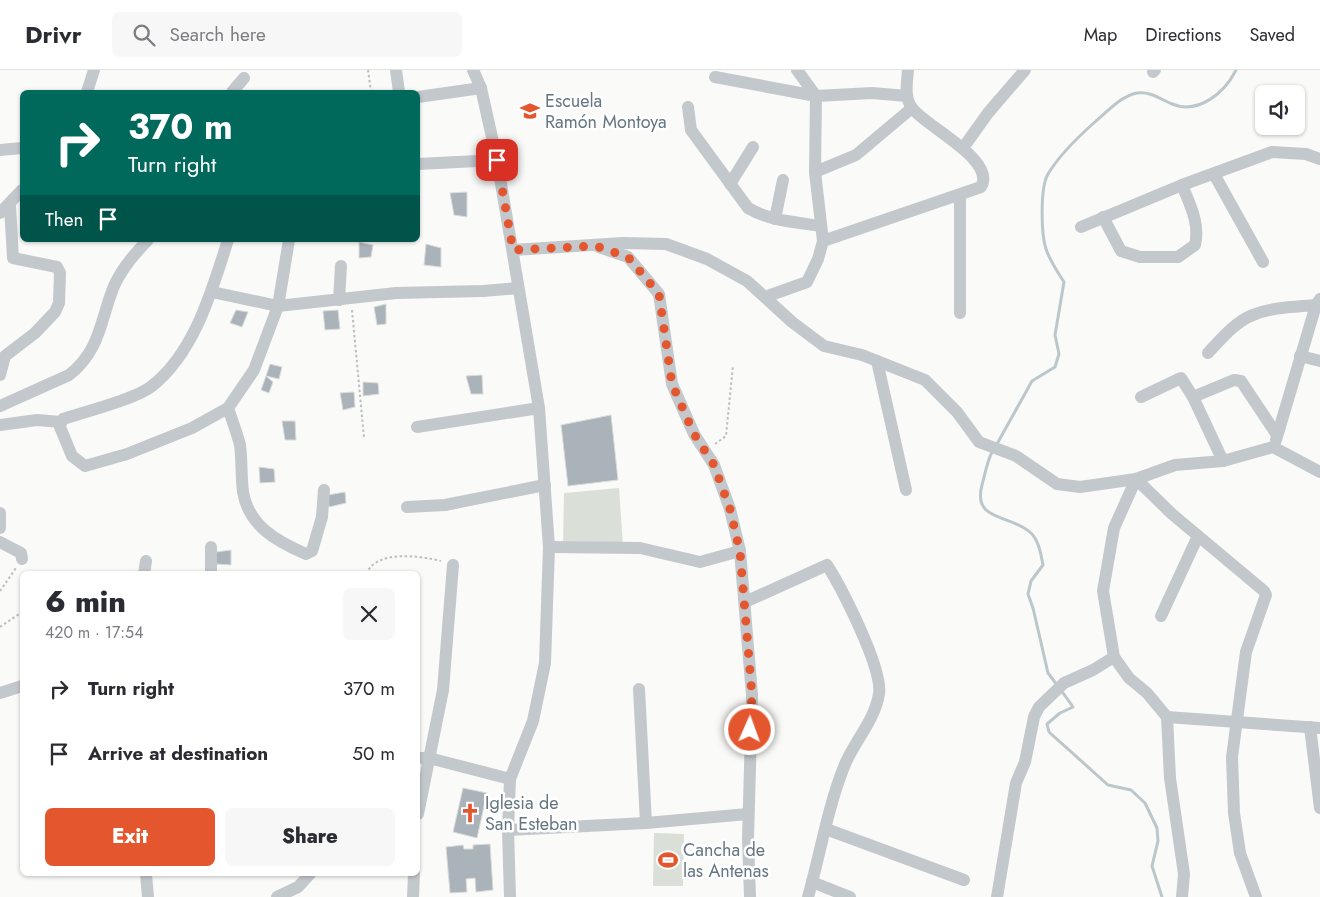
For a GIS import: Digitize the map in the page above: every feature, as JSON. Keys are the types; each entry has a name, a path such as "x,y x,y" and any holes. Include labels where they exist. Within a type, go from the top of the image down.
{"street":[{"path":"88,90 94,70"},
{"path":"396,70 399,90"},
{"path":"472,70 481,88 497,160 539,408 549,547 545,663 533,720 510,779 508,830 510,897"},
{"path":"765,297 807,282 818,260 823,241 815,172 816,96 797,70"},
{"path":"823,241 960,195 981,187 985,180 984,174 963,148 935,128 912,108 907,96 908,70"},
{"path":"963,148 988,113 1026,70"},
{"path":"714,77 816,96 872,93 907,96"},
{"path":"234,90 244,78"},
{"path":"420,97 481,88"},
{"path":"688,107 691,130 748,208 775,219 821,226"},
{"path":"815,172 856,155 912,108"},
{"path":"730,184 753,147"},
{"path":"0,150 20,148"},
{"path":"1082,227 1182,185 1272,152 1306,154 1320,159"},
{"path":"420,164 497,160"},
{"path":"1214,174 1263,262"},
{"path":"775,219 783,180"},
{"path":"1103,217 1121,251 1140,257 1178,257 1195,245 1198,232 1195,218 1182,185"},
{"path":"0,375 5,356 35,333 56,312 59,303 60,273 57,267 13,258 5,209 20,192"},
{"path":"960,195 960,313"},
{"path":"0,406 64,378 79,368 100,333 113,287 123,269 146,242"},
{"path":"227,242 212,292 182,352 152,386 139,393 63,419 61,422 60,427 72,456 85,466 127,454 183,432 228,408 254,370 278,306 289,242"},
{"path":"513,250 622,243 666,244 708,259 748,281 792,322 824,346 878,361 925,380 957,412 979,442 1016,456 1057,484 1080,487 1136,480 1175,465 1223,461 1276,441"},
{"path":"596,246 628,257 659,294 672,384 694,434 714,465 730,509 740,552 752,695 748,814 750,897"},
{"path":"340,266 346,299"},
{"path":"212,292 278,306 396,293 483,291 518,288"},
{"path":"1208,353 1230,331 1252,315 1318,302 1300,356 1276,441"},
{"path":"1300,356 1320,360"},
{"path":"878,361 906,490"},
{"path":"1141,397 1181,378 1223,461"},
{"path":"1192,397 1234,380 1241,381 1276,441 1320,472"},
{"path":"228,408 240,445 243,492 248,510 259,526 269,535 306,554 312,551 322,517 324,490"},
{"path":"417,427 539,408"},
{"path":"0,425 37,420 61,422"},
{"path":"1136,480 1198,536 1264,591 1266,595 1246,652 1235,722 1232,757 1234,813 1240,853 1256,897"},
{"path":"1136,480 1114,528 1103,591 1114,657 1129,678 1147,693 1167,718 1170,778 1184,874 1182,897"},
{"path":"407,507 445,505 545,485"},
{"path":"0,513 0,528"},
{"path":"1161,616 1198,536"},
{"path":"0,542 22,553 22,558"},
{"path":"211,547 211,571"},
{"path":"549,547 640,548 700,562 740,552"},
{"path":"144,571 146,561"},
{"path":"420,792 423,758 443,690 454,564"},
{"path":"745,602 827,564 843,590 875,670 879,693 865,729 846,762 808,897"},
{"path":"997,897 1016,782 1025,762 1034,717 1038,707 1064,683 1093,670 1114,657"},
{"path":"0,693 20,687"},
{"path":"640,689 646,823"},
{"path":"1167,718 1315,728 1320,808"},
{"path":"423,758 510,779"},
{"path":"508,830 646,823 748,814"},
{"path":"826,829 964,880"},
{"path":"146,876 148,897"},
{"path":"277,897 298,887 308,876"},
{"path":"413,897 414,876"},
{"path":"812,882 850,897"}],"path":[{"path":"368,70 371,90"},
{"path":"346,299 354,347 364,438"},
{"path":"705,451 726,436 733,365"},
{"path":"367,571 368,568 386,559 403,554 454,564"},
{"path":"0,591 22,558"},
{"path":"0,626 20,613"}],"shaded area":[{"path":"619,488 623,546 563,545 564,493"},
{"name":"Cancha de las Antenas","path":"654,833 684,834 683,886 653,886"}],"building":[{"path":"467,192 467,217 454,215 450,193"},
{"path":"359,242 373,245 371,257 359,258"},
{"path":"426,244 441,248 441,267 424,265"},
{"path":"386,304 386,324 377,325 374,307"},
{"path":"236,310 248,312 242,327 230,323"},
{"path":"338,310 340,329 325,330 323,311"},
{"path":"270,364 282,367 279,379 266,376"},
{"path":"482,375 483,394 471,394 466,376"},
{"path":"266,376 273,382 269,393 261,390"},
{"path":"363,382 378,383 379,394 363,396"},
{"path":"354,392 355,407 343,410 340,393"},
{"path":"611,415 618,480 568,486 561,425"},
{"path":"282,421 295,421 296,440 285,440"},
{"path":"259,467 274,469 275,482 260,483"},
{"path":"345,492 346,503 329,507 328,495"},
{"path":"231,550 231,565 216,564 216,552"},
{"name":"Iglesia de San Esteban","path":"463,788 487,793 477,838 453,832"},
{"path":"490,844 493,890 476,892 475,878 466,879 467,892 450,893 446,847 463,845 464,849 473,849 473,845"}],"waterway":[{"path":"997,444 1032,381 1055,367 1059,354 1055,335 1064,282 1054,266 1044,242 1042,222 1043,199 1045,180 1048,174 1058,159 1077,139 1126,97 1137,93 1146,93 1182,107 1201,104 1218,93 1236,70"},
{"path":"992,452 987,464 980,497 988,511 995,516 1023,527 1034,536 1038,544 1043,565 1031,581 1028,594 1048,673 1057,685"},
{"path":"1061,690 1073,707 1060,713 1047,724 1049,732 1108,785 1131,790 1145,803 1157,828 1158,841 1152,866 1162,897"}],"place":[{"name":"Escuela Ramón Montoya","path":"530,111"},
{"name":"Iglesia de San Esteban","path":"470,813"},
{"name":"Cancha de las Antenas","path":"668,860"}],"route":[{"path":"497,160 513,250 596,246 628,257 659,294 672,384 694,434 714,465 730,509 740,552 752,695 750,730"}]}
